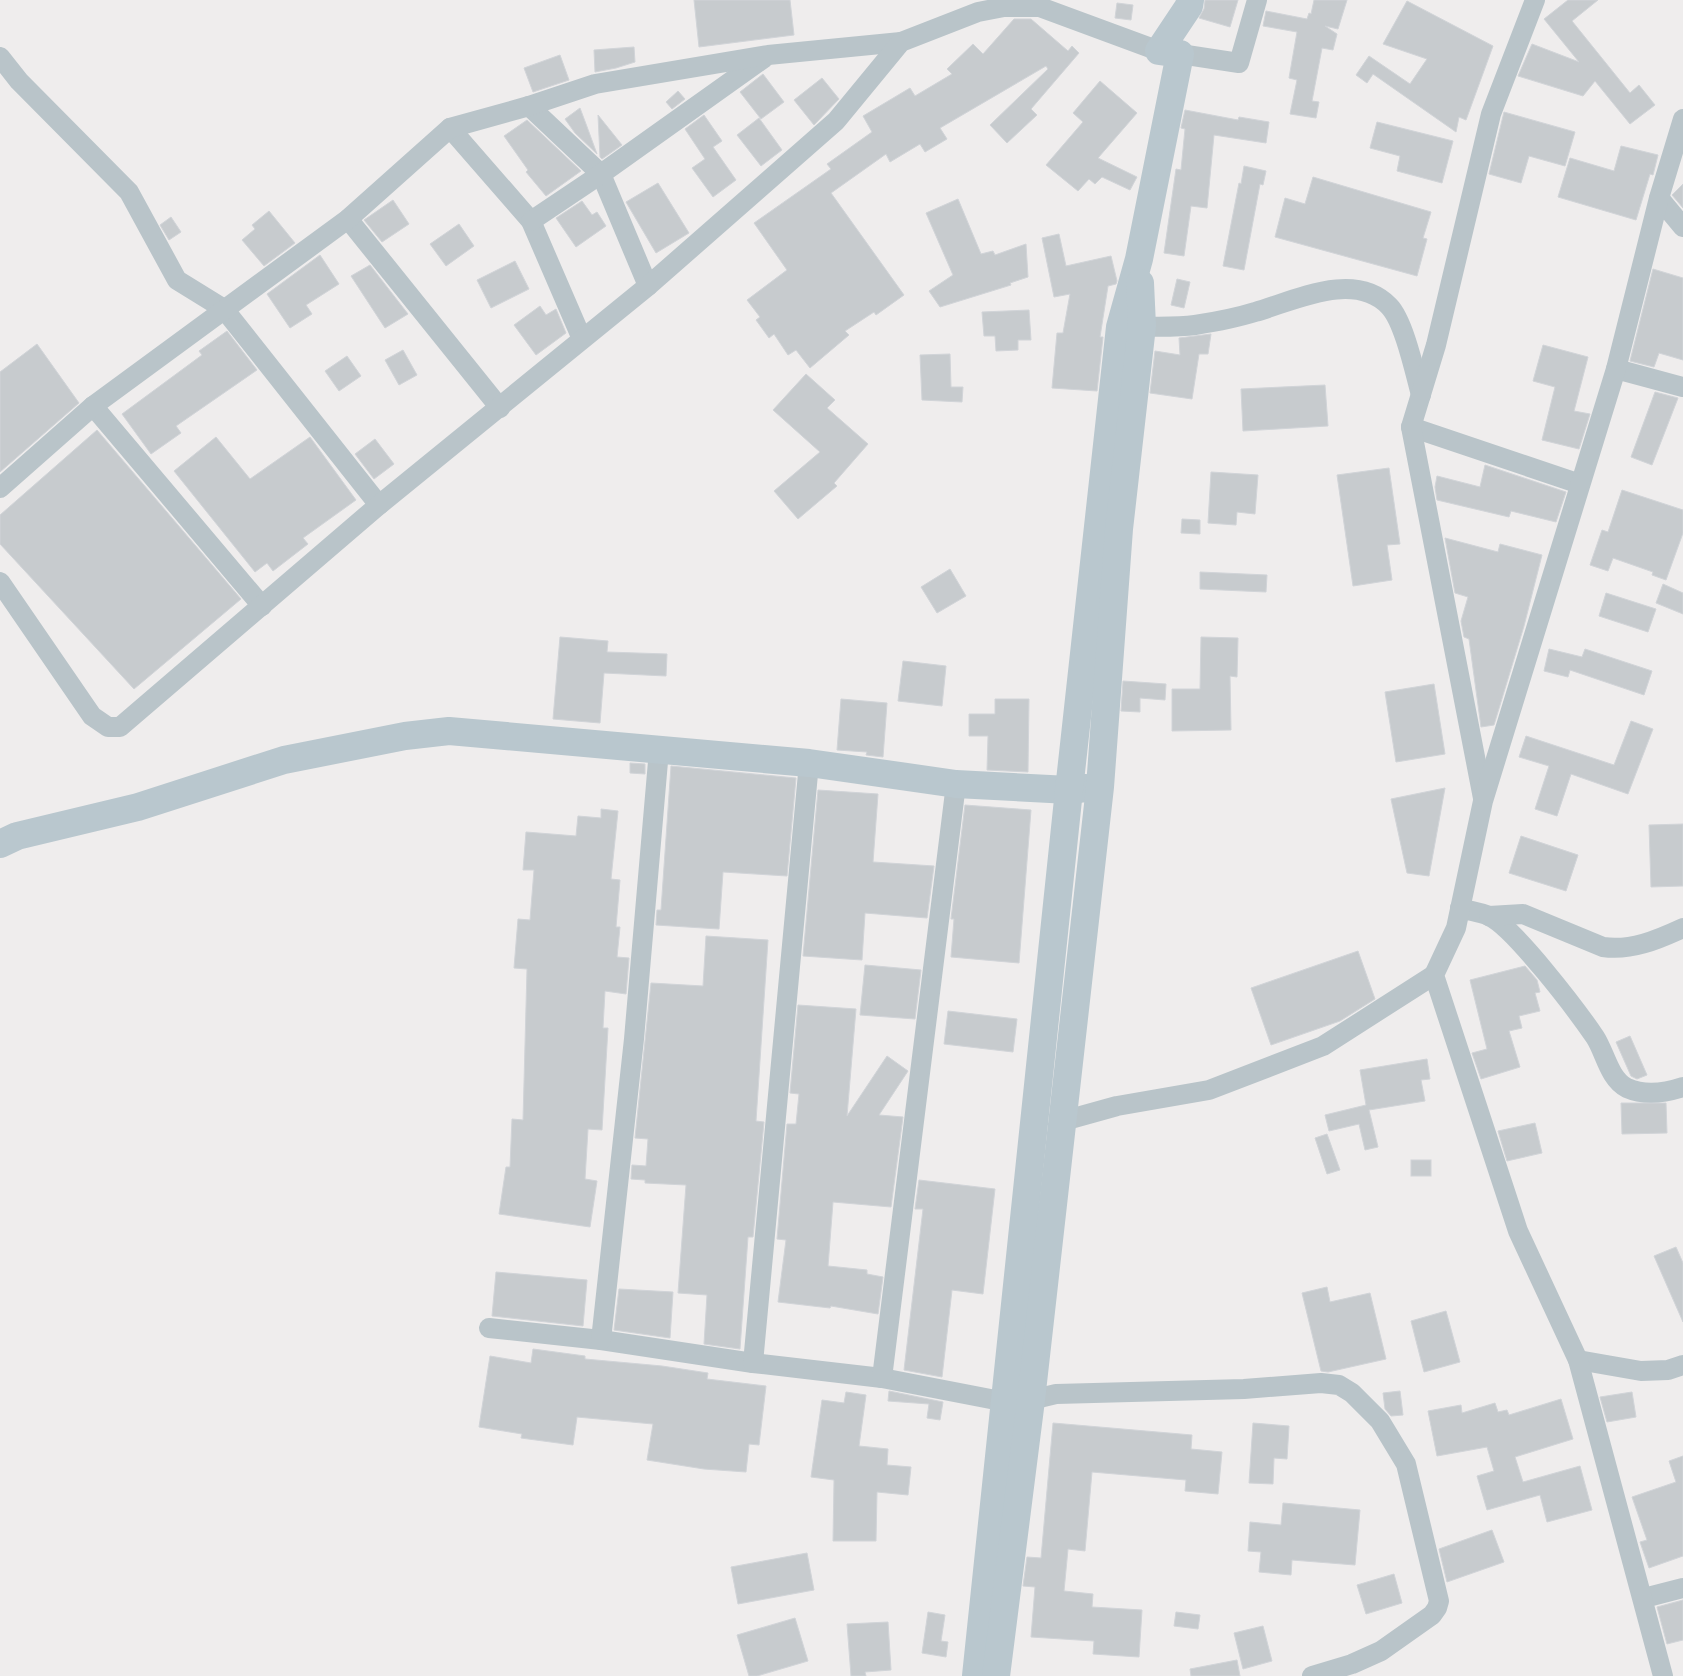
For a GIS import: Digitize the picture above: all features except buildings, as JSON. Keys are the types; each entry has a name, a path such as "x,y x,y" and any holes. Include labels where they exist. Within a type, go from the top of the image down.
{"main road":[{"path":"996,1676 1019,1401 1035,1123 1069,790 1108,529 1139,259 1169,53 1190,0"},
{"path":"976,1676 1063,1121 1100,787 1108,529"},
{"path":"0,844 17,836 138,807 284,760 405,736 449,731 809,763 956,784 1069,790 1100,787"},
{"path":"1035,1123 1063,1121"}],"street":[{"path":"0,488 93,406 348,219 450,128 529,106 595,84 768,55 901,42 1002,4 1040,7 1169,53 1239,63 1257,0"},
{"path":"1483,801 1412,427 1436,345 1491,114 1535,0"},
{"path":"0,582 92,716 108,726 120,726 379,506 500,408 582,338 648,286 836,120 901,42"},
{"path":"532,220 601,174 768,55"},
{"path":"0,57 19,81 129,192 177,280 224,309 379,506"},
{"path":"529,106 601,174 648,286"},
{"path":"1063,1121 1117,1106 1209,1090 1323,1046 1434,975 1456,928 1483,801 1616,369 1658,198 1683,121"},
{"path":"450,128 532,220 582,338"},
{"path":"1658,198 1683,227"},
{"path":"348,219 500,408"},
{"path":"1131,327 1194,325 1252,313 1314,293 1343,289 1362,291 1376,296 1390,306 1401,328 1421,395"},
{"path":"1616,369 1683,387"},
{"path":"93,406 262,606"},
{"path":"1412,427 1580,484"},
{"path":"601,1340 634,1039 658,750"},
{"path":"753,1364 809,763"},
{"path":"882,1378 956,784"},
{"path":"1460,908 1489,916 1501,924 1532,956 1595,1037 1618,1081 1627,1088 1652,1093 1683,1087"},
{"path":"1489,916 1523,914 1603,947 1614,949 1630,948 1683,928"},
{"path":"1434,975 1518,1231 1578,1360 1644,1598 1663,1676"},
{"path":"489,1328 601,1340 753,1364 882,1378 1019,1401 1056,1394 1244,1389 1321,1383 1339,1385 1380,1421 1406,1464 1438,1593 1437,1608 1381,1651 1352,1664 1312,1676"},
{"path":"1578,1360 1642,1371 1681,1370"},
{"path":"1644,1598 1683,1588"}]}
